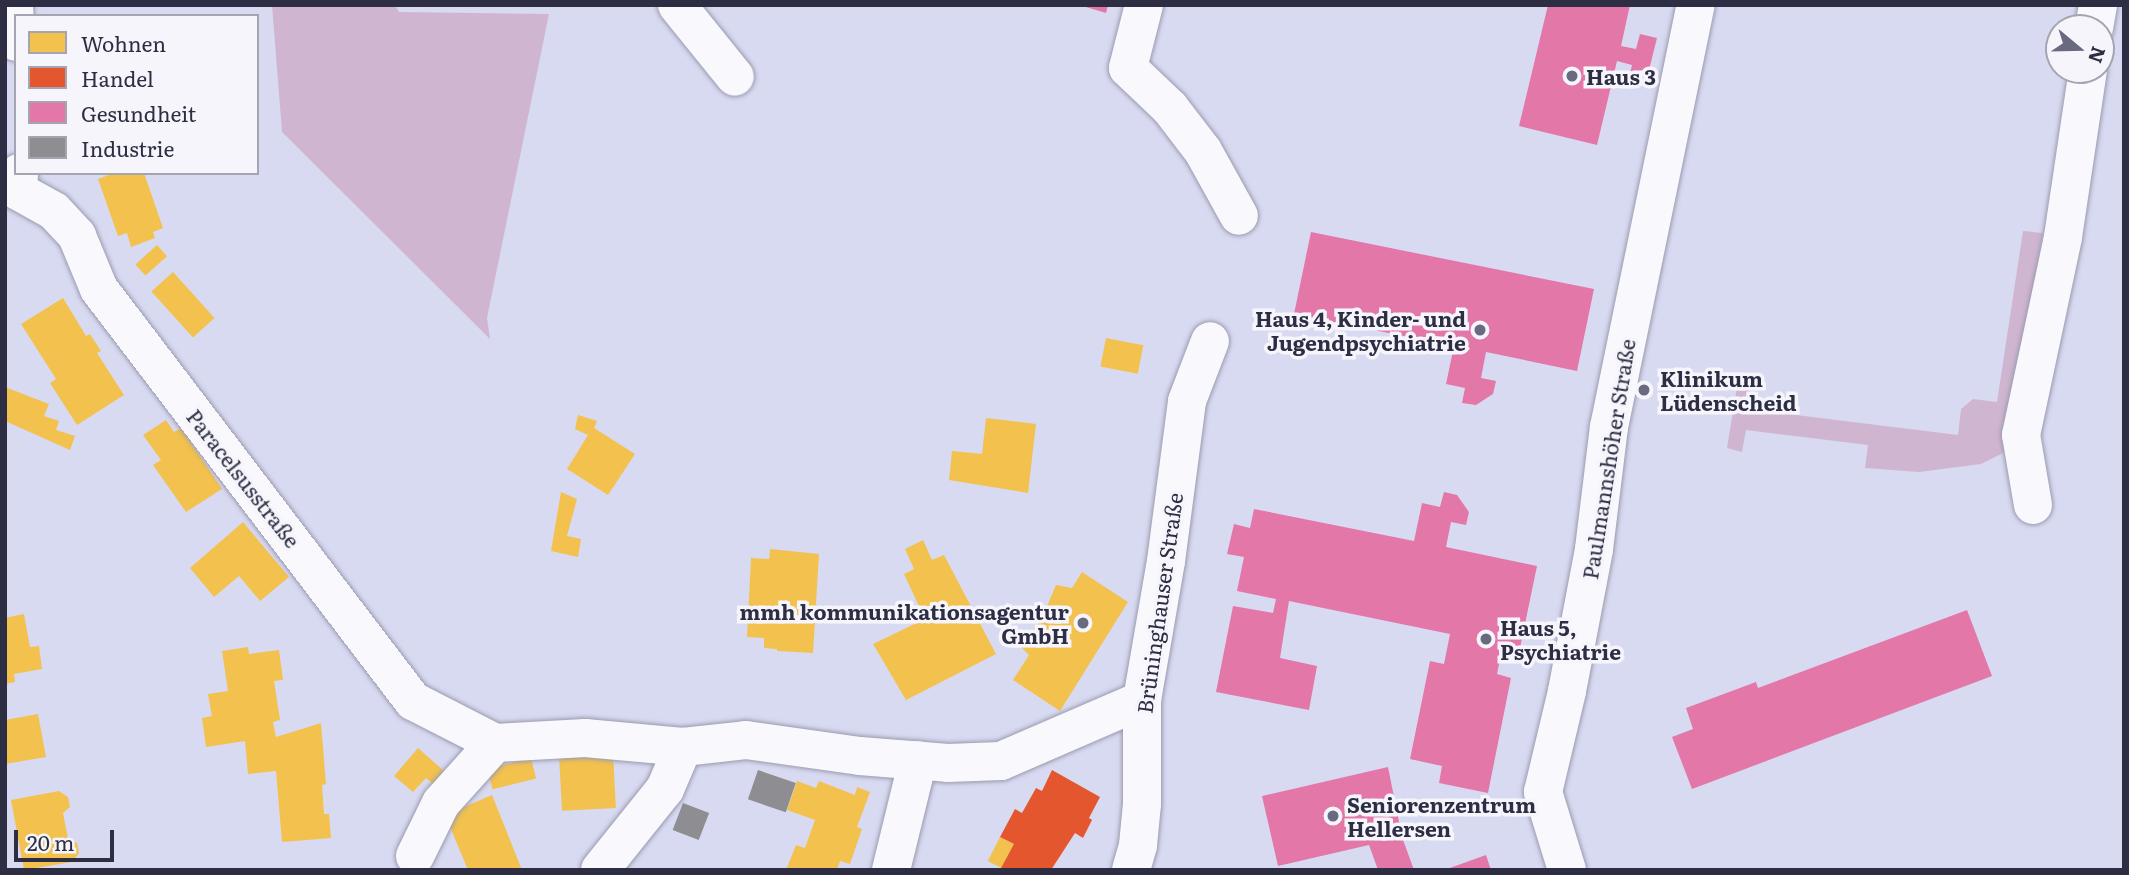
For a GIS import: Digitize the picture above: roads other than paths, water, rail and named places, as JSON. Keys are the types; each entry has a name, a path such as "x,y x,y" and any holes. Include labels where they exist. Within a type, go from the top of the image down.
{"street":[{"path":"677,5 735,76"},
{"path":"1144,5 1128,68 1170,108 1203,151 1239,216"},
{"name":"Paulmannshöher Straße","path":"1567,870 1543,792 1567,691 1594,549 1609,427 1696,5"},
{"path":"2033,505 2021,435 2063,237 2086,84"},
{"name":"Paracelsusstraße","path":"14,184 54,211 77,236 99,289 413,701 495,743"},
{"name":"Brüninghauser Straße","path":"1131,870 1138,845 1142,804 1142,700 1166,561 1187,401 1210,341"},
{"path":"415,856 441,803 495,743 585,738 683,747 746,740 860,756 948,763 1001,761 1142,700"},
{"path":"600,870 621,840 665,789 683,747"},
{"path":"891,870 918,760"}],"place":[{"name":"Haus 3","path":"1572,76"},
{"name":"Haus 4, Kinder- und Jugendpsychiatrie","path":"1480,330"},
{"name":"Klinikum Lüdenscheid","path":"1644,390"},
{"name":"mmh kommunikationsagentur GmbH","path":"1083,623"},
{"name":"Haus 5, Psychiatrie","path":"1486,639"},
{"name":"Seniorenzentrum Hellersen","path":"1333,816"}]}
